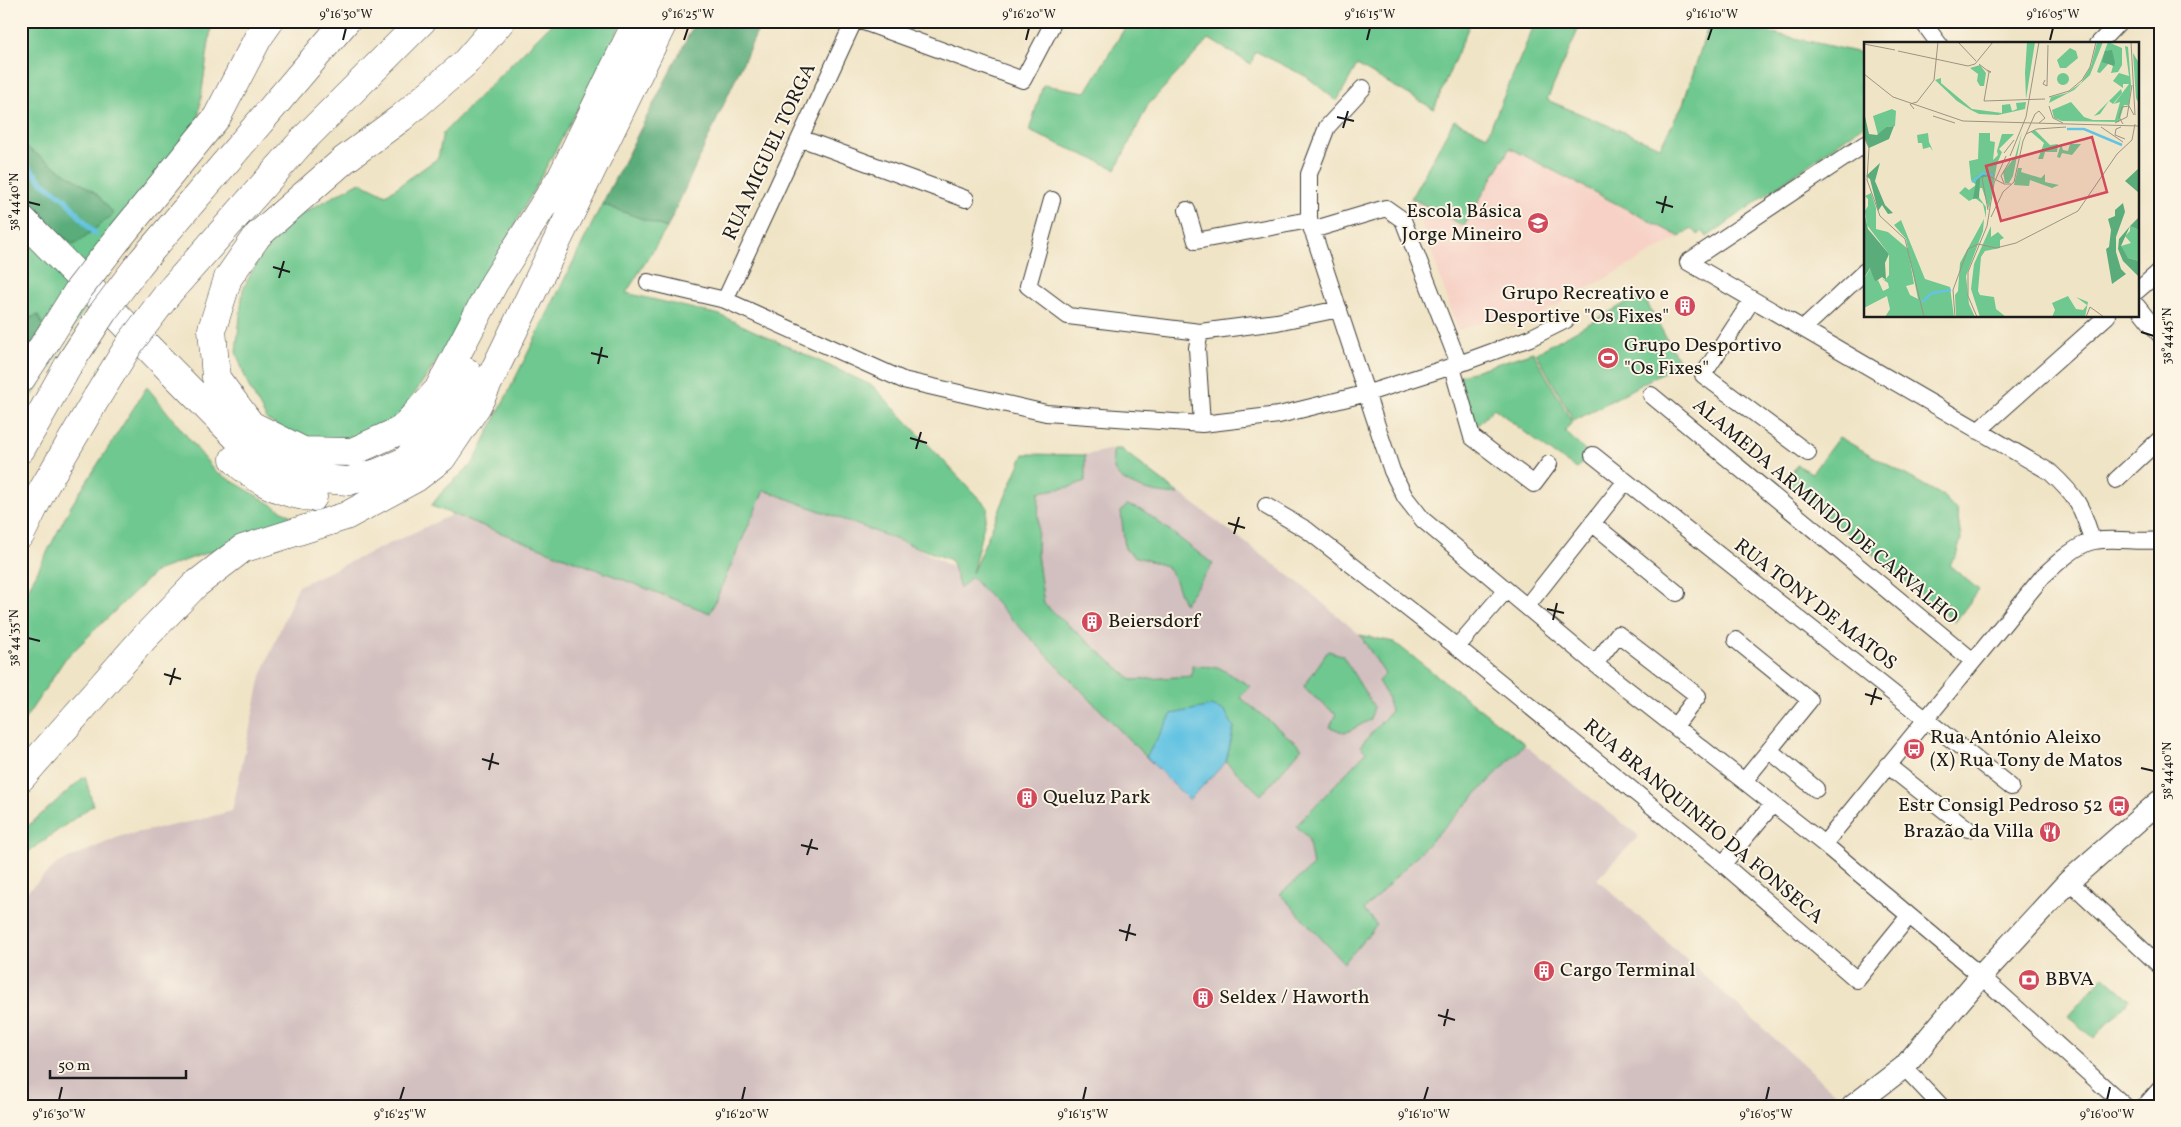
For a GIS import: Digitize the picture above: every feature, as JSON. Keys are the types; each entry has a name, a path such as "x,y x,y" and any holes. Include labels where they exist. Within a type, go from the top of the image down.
{"highway":[{"path":"21,379 79,289 217,117 258,38 270,21"},
{"path":"21,449 68,366 103,312 140,264 346,21"},
{"path":"21,534 43,489 97,397 131,342 170,291 304,139 422,21"},
{"path":"501,21 464,64 401,118 344,160 258,235 228,278 212,329 216,378 251,424 303,451 352,452 401,430 438,390 494,283 558,182"},
{"path":"21,218 251,452 276,467 304,478 348,480 377,473 405,460 436,430 512,290 558,182 637,21"},
{"path":"21,778 144,638 196,585 226,561 242,549 346,516 416,478 442,458 477,406 664,21"},
{"path":"21,242 47,265 239,464 268,485 301,496 349,499 383,497"}],"main road":[{"path":"1853,1106 1904,1067 1981,976 2068,881 2160,801"}],"street":[{"name":"RUA MIGUEL TORGA","path":"725,300 854,21"},
{"path":"861,21 1023,80 1054,21"},
{"path":"1922,21 1938,42"},
{"path":"2100,42 2120,21"},
{"path":"1363,88 1328,127 1309,174 1311,225 1368,393 1392,471 1405,497 1423,520 1506,590 1595,664 1824,844 1981,976 2125,1106"},
{"path":"800,138 966,199"},
{"path":"1864,145 1688,262 2050,472 2068,488 2085,514 2092,541"},
{"path":"1052,200 1028,286 1068,316 1200,332 1277,322 1339,309"},
{"path":"1187,210 1196,241 1311,225 1386,208 1403,220 1456,366 1472,437 1534,484 1549,464"},
{"path":"2138,290 2160,270"},
{"path":"1803,329 1864,272"},
{"path":"648,282 725,300 903,380 1046,413 1202,424 1278,415 1368,393 1456,366 1530,338 1566,320"},
{"name":"ALAMEDA ARMINDO DE CARVALHO","path":"1752,300 1703,375 1808,453"},
{"path":"2138,307 2160,335"},
{"path":"1978,431 2105,318"},
{"path":"1200,332 1197,348 1202,424"},
{"name":"ALAMEDA ARMINDO DE CARVALHO","path":"1651,395 1973,661"},
{"path":"2116,480 2160,439"},
{"name":"RUA TONY DE MATOS","path":"1593,455 2011,787"},
{"path":"1527,606 1625,482"},
{"name":"RUA BRANQUINHO DA FONSECA","path":"1266,506 1307,530 1457,647 1724,864 1857,980 1909,916"},
{"path":"1592,523 1677,593"},
{"path":"1824,844 2043,576 2068,554 2092,541 2147,542 2160,540"},
{"path":"1457,647 1506,590"},
{"path":"1595,664 1618,634 1698,696 1675,726"},
{"path":"1736,640 1810,700 1744,781"},
{"path":"1769,750 1816,789"},
{"path":"1887,766 1968,829"},
{"path":"1724,864 1773,804"},
{"path":"2068,881 2160,966"},
{"path":"1904,1067 1941,1106"},
{"path":"2145,1106 2160,1089"}],"shaded area":[{"name":"Escola Básica Jorge Mineiro","path":"1454,120 1680,237 1518,327 1490,320 1458,330 1417,210 1404,207 1411,198"},
{"path":"1121,449 1303,586 1360,635 1394,642 1639,836 1597,879 1835,1093 1893,1099 1899,1106 21,1106 21,897 58,863 121,836 232,811 261,676 298,586 460,511 754,460 971,577 1024,454 1085,455"}],"green space":[{"path":"21,21 212,21 198,119 21,415"},
{"path":"554,21 622,21 606,57 455,335 399,416 354,440 321,441 288,432 267,420 248,385 236,352 243,289 258,260 294,218 360,182 386,195 438,158 443,133"},
{"path":"696,21 762,21 667,228 602,204"},
{"path":"1129,21 1471,21 1434,109 1357,65 1337,101 1307,77 1255,51 1251,64 1209,39 1148,105 1116,169 1029,131 1043,85 1086,92"},
{"path":"1536,21 1582,21 1547,100 1660,147 1683,104 1710,21 1720,21 1864,54 1864,125 1707,237 1703,231 1698,235 1691,228 1680,237 1510,148 1464,226 1411,198 1454,120 1487,136"},
{"path":"21,144 96,193 114,214 74,245 21,204"},
{"path":"602,204 667,228 626,293 720,315 873,386 988,508 972,573 1024,454 1085,455 1085,481 1070,487 1039,492 1037,554 1044,604 1132,680 1192,676 1192,666 1218,667 1250,686 1240,697 1302,748 1261,795 1226,762 1234,728 1172,714 1146,757 971,577 960,589 951,560 764,490 710,613 431,506 442,492 473,463"},
{"name":"Grupo Desportivo \"Os Fixes\"","path":"1642,294 1680,363 1574,421 1536,353"},
{"path":"38,315 43,326 21,361 21,321"},
{"path":"1533,352 1572,422 1565,431 1588,454 1577,469 1549,451 1494,408 1475,428 1459,376"},
{"path":"147,387 215,471 298,520 156,571 65,659 21,725 21,603 71,506"},
{"path":"1839,437 1943,496 1957,511 1961,539 1956,556 1949,565 1979,590 1955,622 1785,482 1797,465 1812,473"},
{"path":"1113,449 1121,449 1179,494 1153,492 1125,481 1114,469"},
{"path":"1127,505 1144,511 1213,564 1184,604 1173,576 1166,566 1134,556 1125,549 1121,512"},
{"path":"1360,635 1394,642 1525,744 1364,910 1377,925 1344,963 1280,894 1313,866 1308,837 1296,826 1366,752 1360,746 1391,711 1387,696 1378,681 1385,674"},
{"path":"1328,651 1342,655 1374,707 1370,720 1345,733 1330,727 1336,714 1308,692 1304,686"},
{"path":"85,776 93,805 21,857 21,832"},
{"path":"2104,976 2130,999 2094,1039 2068,1016"}],"water":[{"path":"1211,706 1225,711 1234,728 1226,762 1189,800 1146,757 1172,714"}],"waterway":[{"path":"21,158 42,182 64,198 95,234"}],"place":[{"name":"Escola Básica Jorge Mineiro","path":"1538,223"},
{"name":"Grupo Recreativo e Desportive \"Os Fixes\"","path":"1685,306"},
{"name":"Grupo Desportivo \"Os Fixes\"","path":"1608,358"},
{"name":"Beiersdorf","path":"1092,622"},
{"name":"Rua António Aleixo (X) Rua Tony de Matos","path":"1914,749"},
{"name":"Queluz Park","path":"1027,798"},
{"name":"Estr Consigl Pedroso 52","path":"2119,806"},
{"name":"Brazão da Villa","path":"2050,832"},
{"name":"Cargo Terminal","path":"1544,971"},
{"name":"BBVA","path":"2029,980"},
{"name":"Seldex / Haworth","path":"1203,998"}]}
